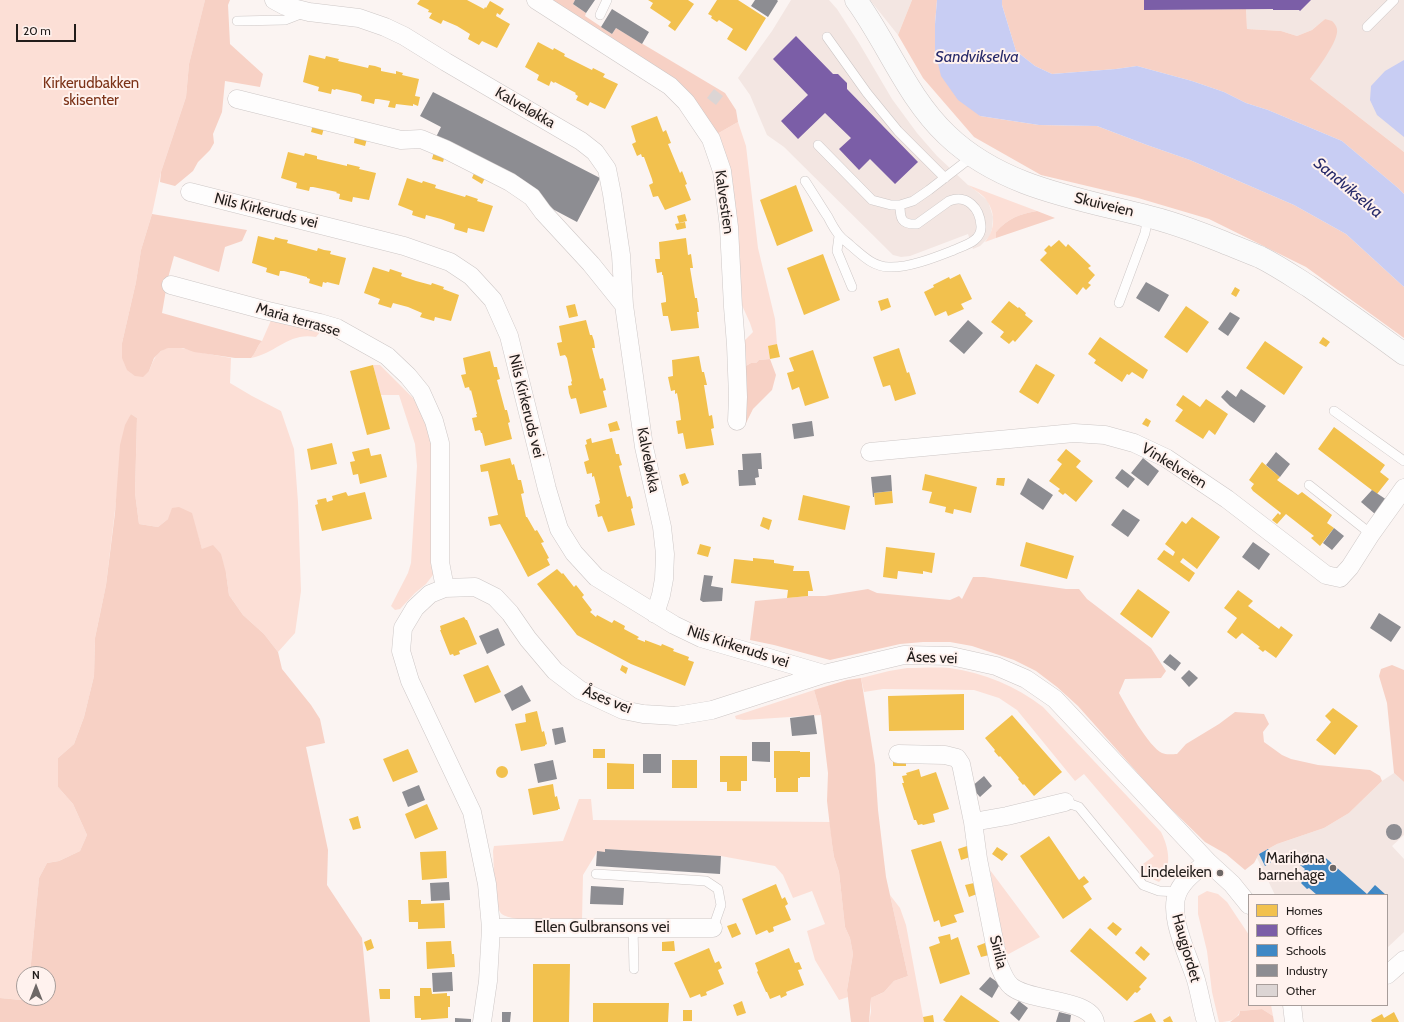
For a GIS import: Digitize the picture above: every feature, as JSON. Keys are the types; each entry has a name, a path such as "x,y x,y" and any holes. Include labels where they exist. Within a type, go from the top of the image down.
{"main road":[{"name":"Skuiveien","path":"856,0 918,101 947,135 972,156 995,170 1021,182 1048,191 1148,216 1188,228 1261,258 1335,304 1404,354"}],"street":[{"path":"274,0 286,6 308,12"},
{"name":"Kalvestien","path":"536,0 670,86 686,102 711,140 722,171 729,227 736,345 738,397 737,420"},
{"name":"Kalveløkka","path":"308,12 359,18 385,27 404,36 581,141 595,152 607,169 621,255 624,305 644,447 662,528 666,554 662,595 655,614"},
{"path":"237,99 401,140 421,140 445,149 510,182 532,197 543,212 591,264 624,305"},
{"name":"Nils Kirkeruds vei","path":"190,192 404,246 450,262 471,276 493,300 509,336 545,482 559,529 574,553 596,577 674,626 701,638 824,674"},
{"name":"Maria terrasse","path":"172,285 337,328 387,356 408,376 422,392 434,420 440,443 440,562 445,588"},
{"name":"Vinkelveien","path":"870,452 1074,433 1104,435 1134,443 1166,458 1227,499 1326,575 1340,578 1350,567 1371,534 1404,488"},
{"name":"Åses vei","path":"482,1022 488,981 491,928 487,884 472,812 410,681 402,651 404,628 415,608 430,594 445,588 475,587 495,597 510,613 528,639 555,671 580,690 623,710 643,714 676,716 712,710 824,674 904,655 951,656 996,666 1026,679 1055,699 1208,862 1232,884 1248,904"},
{"name":"Sirilia","path":"898,754 945,755 956,758 961,764 999,965 1005,978 1012,987 1022,993 1081,1007 1094,1018 1096,1022"},
{"path":"973,822 1007,816 1066,802"},
{"name":"Haugjordet","path":"1206,1022 1196,982 1177,925 1175,908 1178,892 1189,877 1208,862"},
{"name":"Ellen Gulbransons vei","path":"491,928 713,928"},
{"path":"1388,974 1404,960"},
{"path":"1292,1006 1294,1022"}],"lane":[{"path":"600,14 607,0"},
{"path":"1367,27 1394,0"},
{"path":"237,20 285,20 308,12"},
{"path":"827,37 867,93 898,131 945,178"},
{"path":"818,145 872,200 891,205 900,205 914,201 972,156"},
{"path":"805,181 839,236 873,263 890,267 909,265 948,252 969,243 980,234 980,218 976,209 964,199 954,199 949,201 917,224 903,221 900,217 900,205"},
{"path":"1119,303 1145,234 1148,216"},
{"path":"839,236 837,251 852,287"},
{"path":"1334,410 1404,461"},
{"path":"1309,485 1371,534"},
{"path":"1066,802 1079,807 1143,885 1159,891 1178,892"},
{"path":"596,874 706,881 718,889 721,905 713,928"},
{"path":"633,928 634,969"}],"shaded area":[{"path":"205,0 230,0 228,5 230,44 263,74 260,87 225,81 222,112 213,134 214,143 210,150 198,162 193,171 175,186 160,182 161,172 186,97 189,64"},
{"path":"542,0 575,0 573,4 586,13 585,16 612,34 616,28 725,93 736,110 738,122 717,134 696,102"},
{"path":"791,0 829,0 837,9 859,43 892,99 917,133 937,156 968,185 988,201 993,217 992,229 990,236 980,246 973,249 968,234 910,256 901,257 893,255 784,147 767,135 750,95 738,78 772,31"},
{"path":"870,0 912,0 898,35"},
{"path":"912,0 937,0 935,24 980,116 1039,125 1097,126 1190,160 1294,205 1346,234 1404,287 1404,338 1306,267 1209,219 1138,198 1041,175 974,137 923,78 898,35"},
{"path":"1002,0 1144,0 1145,10 1246,9 1247,29 1281,31 1297,36 1312,30 1325,19 1332,21 1336,25 1337,29 1335,40 1327,55 1310,79 1404,152 1404,194 1342,141 1268,110 1246,103 1224,92 1192,81 1137,66 1052,74 1035,66 1016,51 1002,5"},
{"path":"1144,0 1404,0 1404,152 1310,79 1332,45 1325,19 1312,30 1297,36 1281,31 1247,29 1246,9 1144,10"},
{"path":"1037,211 1055,218 996,238 996,232 1009,220"},
{"path":"152,214 247,230 242,241 225,247 219,272 174,256 168,278 162,313 262,341 251,358 235,358 194,352 183,348 168,348 161,351 154,358 149,371 143,377 135,376 127,370 122,358 122,343 136,282 141,250"},
{"path":"770,359 776,375 772,390 753,409 746,423 740,424 744,367 751,363 756,363 759,360"},
{"path":"131,414 137,418 135,493 139,524 158,527 168,519 172,508 179,507 192,513 202,549 213,545 221,554 226,573 229,595 243,615 264,634 278,652 282,669 311,705 320,719 325,743 306,747 328,850 327,885 362,938 370,1022 0,1022 0,998 16,1000 16,1006 56,1006 56,966 31,966 39,878 47,863 59,861 80,851 87,835 73,804 58,787 58,758 74,744 84,717 94,676 95,638 106,585 115,513 120,445 125,425"},
{"path":"973,577 984,577 1066,589 1079,589 1087,599 1151,648 1166,671 1161,678 1125,679 1119,693 1145,735 1162,753 1177,754 1186,744 1219,724 1235,712 1264,714 1269,724 1263,732 1264,742 1282,755 1291,759 1318,765 1370,770 1380,776 1382,781 1349,813 1324,828 1277,844 1259,854 1254,863 1245,870 1226,854 1205,842 1159,797 1078,706 1036,671 1014,660 972,646 950,642 923,642 900,644 830,660 750,640 755,601 808,596 825,596 868,589 877,593 950,600 959,596 962,599"},
{"path":"1392,665 1404,670 1404,782 1394,773 1387,703 1379,676 1381,669"},
{"path":"861,678 875,765 878,810 886,877 908,976 894,981 884,992 871,998 869,1022 851,1022 847,990 853,954 850,938 845,927 839,872 834,857 832,844 827,801 828,773 821,715 814,690 847,680"},
{"name":"Marihøna barnehage","path":"1394,773 1404,782 1404,835 1392,846 1404,859 1404,932 1388,947 1388,894 1275,894 1257,858 1259,854 1277,844 1324,828 1349,813 1382,781"},
{"path":"1262,1009 1273,1016 1274,1022 1230,1022 1239,1015 1240,1011"}],"green space":[{"name":"Kirkerudbakken skisenter","path":"0,0 205,0 189,64 186,97 161,172 152,214 141,250 136,282 122,343 149,371 153,361 160,352 164,349 175,347 231,358 230,383 281,411 294,449 298,502 301,591 295,633 278,652 264,634 243,615 229,595 226,573 202,549 191,513 168,519 158,527 139,524 135,493 137,418 131,414 118,485 106,585 95,638 94,676 84,717 74,744 58,758 58,787 73,804 87,835 80,851 59,861 47,863 39,878 31,966 16,966 16,1000 0,998"},
{"path":"738,122 746,146 758,248 775,319 777,344 768,347 770,359 759,360 756,363 751,363 744,367 744,341 753,332 741,303 717,134"},
{"path":"968,185 1037,211 1009,220 996,232 996,238 985,242 991,233 993,222 992,211 981,194"},
{"path":"272,318 321,331 316,337 298,337 268,352 251,358 262,341"},
{"path":"373,365 380,365 415,400 427,422 433,442 436,521 433,575 426,584 400,609 395,610 391,606 408,573 411,563 417,466 415,444 399,395 381,395"},
{"path":"907,668 950,668 975,673 1011,687 1043,707 1161,832 1168,851 1168,864 1166,871 1159,882 1148,876 1143,864 1154,856 1084,774 1075,781 1017,710 999,698 974,690 883,689 864,692 861,678"},
{"path":"814,690 821,715 744,720 736,719 735,716"},
{"path":"579,799 591,799 593,820 830,822 834,857 839,872 845,927 850,938 853,954 847,990 848,997 839,1000 815,960 807,931 825,924 812,891 793,898 783,875 775,866 721,856 605,849 605,852 597,852 583,875 582,921 538,921 505,916 500,912 498,907 495,883 494,846 563,841"},
{"path":"990,870 1040,937 1005,956"},
{"path":"1207,891 1218,894 1227,902 1248,934 1248,1006 1271,1006 1273,1016 1262,1009 1240,1011 1237,1017 1232,1020 1219,1022 1212,992 1207,951 1198,914 1198,896"},
{"path":"890,895 900,908 906,925 924,1022 869,1022 871,998 884,992 894,981 908,976"}],"water":[{"name":"Sandvikselva","path":"937,0 1002,0 1002,5 1016,51 1035,66 1052,74 1137,66 1192,81 1224,92 1246,103 1268,110 1342,141 1404,194 1404,287 1346,234 1294,205 1190,160 1097,126 1039,125 980,116 958,100 941,76 935,51"},
{"path":"1404,60 1404,137 1377,115 1370,100 1371,86 1385,71"}],"building: Homes":[{"path":"420,0 467,0 484,9 490,1 504,9 500,15 497,13 496,16 510,24 497,48 482,41 479,45 468,39 470,34 457,26 443,20 441,24 429,18 432,13 428,12 429,10 417,4"},
{"path":"648,0 688,0 694,4 675,31 668,26 671,22 650,8 653,3"},
{"path":"717,0 738,0 766,18 746,51 727,39 733,29 719,20 717,22 708,14"},
{"path":"538,42 553,50 554,48 565,54 564,56 592,70 593,68 605,74 603,77 618,84 605,109 590,102 588,106 576,100 578,96 575,94 576,93 555,82 554,83 551,81 549,86 537,80 539,75 525,67"},
{"path":"309,55 325,59 326,56 339,59 338,61 368,68 369,65 375,66 381,68 381,71 396,74 396,71 403,73 402,75 419,79 415,96 420,97 418,106 413,104 413,106 396,104 395,108 388,107 390,101 375,99 374,104 361,101 362,96 359,94 336,89 332,89 331,94 318,91 319,87 303,82"},
{"path":"657,116 663,132 666,130 671,143 668,144 680,173 682,171 687,184 685,185 691,200 665,210 658,196 653,197 649,185 653,183 644,157 642,157 641,154 637,156 632,144 636,142 631,126"},
{"path":"313,125 324,128 322,135 311,132"},
{"path":"355,136 367,139 365,146 354,143"},
{"path":"288,152 304,156 305,153 317,156 317,159 347,166 347,164 360,167 359,169 376,173 369,200 353,197 352,202 339,199 340,194 336,193 337,192 313,187 310,187 309,191 296,188 297,183 281,178"},
{"path":"434,152 445,155 443,162 432,159"},
{"path":"475,171 486,176 482,184 472,178"},
{"path":"407,178 422,183 423,181 436,185 435,188 465,197 466,195 478,199 477,201 493,206 484,232 468,228 467,233 454,229 455,224 441,219 426,215 425,219 412,215 413,211 398,205"},
{"path":"796,185 813,231 777,246 760,200"},
{"path":"685,214 687,221 679,223 677,216"},
{"path":"685,222 686,228 677,230 675,224"},
{"path":"258,236 274,240 275,237 288,240 287,243 317,251 318,248 331,251 330,254 346,258 339,285 323,282 322,287 309,283 310,279 307,277 284,271 280,271 279,276 266,272 267,268 252,263"},
{"path":"686,238 688,255 691,254 693,268 690,268 695,298 697,298 699,328 671,331 668,316 663,316 661,303 666,302 666,299 663,275 662,272 657,273 655,259 660,259 659,242"},
{"path":"1059,240 1066,247 1068,244 1091,266 1088,268 1095,275 1088,283 1091,285 1086,290 1083,287 1077,295 1040,260 1047,253 1044,250 1049,245 1051,247"},
{"path":"823,254 840,300 804,315 787,268"},
{"path":"373,267 389,272 390,269 402,273 401,276 431,285 432,283 444,287 443,289 459,295 451,321 435,317 434,321 420,317 422,313 393,303 391,308 378,304 380,299 364,293"},
{"path":"960,274 972,299 961,304 964,309 948,316 946,311 935,316 924,292 934,287 933,285 949,277 950,279"},
{"path":"1235,287 1240,290 1236,297 1231,294"},
{"path":"888,298 891,307 881,311 878,301"},
{"path":"1009,301 1018,308 1019,307 1026,313 1025,315 1033,321 1015,342 1013,340 1009,344 1000,337 1004,332 991,322"},
{"path":"575,304 578,316 569,318 566,306"},
{"path":"1186,306 1209,322 1187,353 1164,337"},
{"path":"586,320 590,335 592,335 594,341 595,348 592,348 600,379 603,378 606,390 603,391 607,407 580,414 576,398 571,399 569,393 568,386 572,385 572,381 567,358 565,355 560,356 557,343 562,342 559,326"},
{"path":"1100,337 1148,370 1143,379 1132,372 1129,375 1127,374 1122,382 1094,363 1096,360 1088,354"},
{"path":"1323,337 1330,342 1326,347 1319,343"},
{"path":"1265,341 1303,367 1284,395 1246,368"},
{"path":"777,344 780,357 770,359 768,346"},
{"path":"899,348 916,394 895,401 890,385 883,387 873,357"},
{"path":"813,350 829,398 805,406 799,387 792,390 787,373 794,371 789,358"},
{"path":"490,351 494,367 497,367 500,379 497,380 505,410 507,410 510,422 508,423 512,439 485,446 480,430 475,431 472,418 477,417 477,414 471,390 470,391 469,387 465,388 461,375 466,374 463,358"},
{"path":"699,356 702,372 704,372 707,385 704,385 709,416 712,415 714,428 711,429 714,445 686,449 683,433 678,434 676,421 681,420 677,393 675,394 675,390 671,391 668,377 673,376 672,360"},
{"path":"1036,364 1055,375 1038,404 1019,392"},
{"path":"373,365 390,429 367,435 350,371"},
{"path":"1183,395 1200,407 1206,399 1228,414 1215,435 1209,430 1203,439 1175,421 1183,410 1176,405"},
{"path":"1146,418 1151,421 1148,427 1142,424"},
{"path":"617,421 620,430 610,432 608,424"},
{"path":"1334,427 1385,465 1380,472 1389,479 1377,494 1318,449"},
{"path":"591,438 592,443 612,438 616,454 619,454 622,465 619,466 627,497 630,496 632,502 633,508 631,509 635,525 608,532 602,516 598,517 595,505 600,503 600,500 594,476 592,477 592,473 587,474 584,462 589,460 585,445 587,444 586,440"},
{"path":"332,443 337,464 311,470 307,449"},
{"path":"369,448 371,456 381,454 387,477 360,484 358,474 353,475 350,462 355,461 352,452"},
{"path":"1066,449 1081,461 1076,467 1093,481 1076,502 1065,493 1063,495 1058,491 1060,489 1049,481 1062,464 1057,460"},
{"path":"510,458 512,465 514,464 518,480 521,480 524,493 521,494 526,517 535,531 537,530 544,542 541,543 549,558 547,559 550,565 528,577 500,524 490,526 488,517 498,515 488,471 481,472 480,465"},
{"path":"1262,462 1280,477 1277,480 1298,495 1302,492 1332,515 1327,523 1334,528 1320,546 1311,538 1314,536 1286,514 1277,524 1272,520 1278,513 1280,515 1281,513 1253,491 1251,488 1254,484 1249,480"},
{"path":"685,473 689,483 682,486 679,475"},
{"path":"925,474 977,487 971,513 954,509 953,514 945,512 946,507 929,503 932,492 922,490"},
{"path":"997,478 1005,478 1004,486 996,485"},
{"path":"892,491 893,503 875,505 874,493"},
{"path":"346,492 348,496 365,492 372,519 322,531 315,505 318,504 317,500 326,498 327,502 333,500 332,496"},
{"path":"803,495 850,506 845,530 798,520"},
{"path":"763,517 772,520 769,530 760,526"},
{"path":"1192,517 1220,537 1197,569 1183,558 1180,562 1195,573 1189,582 1157,559 1164,550 1173,556 1175,552 1165,544 1182,521 1186,524"},
{"path":"1026,542 1074,556 1067,579 1020,566"},
{"path":"700,544 711,547 708,557 697,554"},
{"path":"886,547 935,553 932,573 923,571 923,574 898,571 897,579 883,577"},
{"path":"753,558 774,560 774,563 794,566 793,571 809,571 813,591 808,591 808,596 787,598 788,590 731,583 734,559 753,561"},
{"path":"557,569 562,574 563,573 574,587 576,585 584,595 582,597 592,610 590,612 596,617 597,615 612,623 614,620 625,626 624,629 639,637 637,639 645,642 645,640 661,646 662,644 674,649 673,651 689,657 688,660 694,662 685,686 631,664 577,635 537,584"},
{"path":"1138,589 1170,612 1152,638 1120,614"},
{"path":"1238,590 1253,601 1248,606 1279,629 1281,626 1293,635 1276,658 1265,650 1263,652 1258,648 1260,647 1242,633 1236,639 1227,632 1237,618 1224,608"},
{"path":"464,617 467,620 477,644 459,651 460,654 454,656 453,654 450,655 440,630 440,626"},
{"path":"488,665 501,692 475,703 463,675"},
{"path":"622,665 628,668 626,674 620,670"},
{"path":"964,694 964,730 889,731 888,696"},
{"path":"1333,708 1358,726 1335,755 1316,740 1331,722 1325,716"},
{"path":"537,711 542,732 544,731 547,744 545,746 521,751 515,724 526,722 525,714"},
{"path":"1012,715 1062,772 1034,796 1024,784 1023,785 1018,779 1019,778 1000,756 999,757 985,738"},
{"path":"408,749 418,772 393,782 383,759"},
{"path":"593,749 605,749 605,758 593,758"},
{"path":"774,751 810,752 810,777 798,778 798,792 776,792 776,778 774,778"},
{"path":"720,756 747,756 747,781 741,781 741,791 727,791 727,782 720,782"},
{"path":"893,757 906,757 906,766 893,766"},
{"path":"672,760 697,760 697,788 672,788"},
{"path":"607,763 634,764 634,789 607,789"},
{"path":"500,766 504,766 508,772 504,778 500,778 496,774 496,770"},
{"path":"919,769 921,777 936,772 949,809 933,814 935,822 923,825 918,825 916,820 914,820 902,783 904,783 902,776 907,775 906,773"},
{"path":"553,784 555,797 557,796 560,809 533,815 528,789"},
{"path":"427,804 438,829 415,839 405,814"},
{"path":"358,816 361,828 353,830 349,819"},
{"path":"1049,836 1079,880 1084,876 1089,882 1083,886 1092,899 1063,919 1020,856"},
{"path":"941,841 964,912 954,915 957,922 941,927 939,920 934,922 911,850"},
{"path":"967,846 970,857 961,860 958,849"},
{"path":"997,847 1008,854 1002,861 992,854"},
{"path":"446,851 447,878 422,880 420,852"},
{"path":"974,883 977,894 969,897 965,885"},
{"path":"776,884 782,899 785,897 788,904 785,906 791,920 773,927 774,931 769,933 767,930 756,935 742,899"},
{"path":"408,900 421,900 421,904 444,903 445,928 418,929 418,922 409,922"},
{"path":"1113,922 1122,929 1116,936 1107,928"},
{"path":"736,923 741,934 732,938 727,926"},
{"path":"1090,928 1147,978 1139,987 1141,989 1137,993 1135,992 1127,1001 1070,951"},
{"path":"950,934 951,940 958,937 970,974 940,984 929,947 940,943 938,937"},
{"path":"371,939 374,948 367,951 364,942"},
{"path":"451,941 455,967 427,969 426,942"},
{"path":"674,941 675,951 662,951 662,942"},
{"path":"985,943 989,955 981,957 977,946"},
{"path":"1141,946 1150,954 1144,961 1135,953"},
{"path":"709,948 715,963 719,961 722,968 718,970 724,984 706,992 707,995 701,997 700,994 690,998 674,963"},
{"path":"789,948 795,963 799,962 802,969 798,970 804,985 786,992 787,995 781,998 780,995 770,999 757,972 755,963"},
{"path":"533,964 570,964 569,1022 533,1022"},
{"path":"420,988 431,988 432,994 447,993 447,996 450,996 448,1018 421,1020 421,1018 415,1018 414,996 420,996"},
{"path":"379,989 390,989 390,999 380,999"},
{"path":"961,995 1000,1022 946,1022 943,1020"},
{"path":"742,1001 746,1013 737,1016 733,1005"},
{"path":"593,1003 669,1003 668,1022 593,1022"},
{"path":"683,1010 692,1010 692,1021 683,1021"},
{"path":"1394,1012 1399,1022 1372,1022 1371,1020 1382,1014 1384,1018"},
{"path":"1151,1013 1156,1022 1133,1022"},
{"path":"933,1015 934,1022 924,1022 923,1017"},
{"path":"1170,1016 1173,1022 1164,1022 1163,1020"}],"building: Offices":[{"path":"1144,0 1311,0 1300,11 1273,9 1144,10"},
{"path":"796,36 833,74 838,74 847,83 847,89 918,162 895,184 870,159 859,170 839,149 851,138 825,113 798,139 781,121 808,95 773,59"}],"building: Schools":[{"path":"1268,849 1274,860 1265,866 1259,854"},
{"path":"1320,853 1367,894 1316,894 1309,888 1307,889 1298,878 1305,869 1300,865 1307,857 1312,861"},
{"path":"1375,885 1385,894 1367,894"}],"building: Industry":[{"path":"575,0 595,0 586,13 573,4"},
{"path":"755,0 778,1 768,17 751,6"},
{"path":"612,9 649,32 642,44 616,28 612,34 601,27"},
{"path":"433,92 600,178 577,222 545,205 436,137 441,127 420,116"},
{"path":"1146,282 1169,295 1159,312 1136,298"},
{"path":"1230,312 1240,318 1228,336 1218,329"},
{"path":"968,320 983,333 964,354 949,341"},
{"path":"1241,389 1266,406 1254,423 1230,406 1221,397 1227,390 1236,397"},
{"path":"812,421 814,436 794,439 792,424"},
{"path":"1276,452 1290,464 1280,477 1266,465"},
{"path":"761,453 762,469 758,469 759,477 755,478 756,485 739,486 738,470 743,470 742,454"},
{"path":"1143,458 1159,471 1148,486 1131,473"},
{"path":"1122,469 1135,479 1128,488 1115,478"},
{"path":"891,475 892,491 874,493 873,497 871,477"},
{"path":"1028,478 1053,495 1043,510 1020,494"},
{"path":"1372,490 1387,500 1375,514 1361,502"},
{"path":"1123,509 1140,520 1128,537 1111,525"},
{"path":"1334,528 1344,536 1332,550 1323,543"},
{"path":"1253,542 1270,554 1259,570 1242,557"},
{"path":"704,575 713,576 711,586 723,588 722,601 703,602 700,600"},
{"path":"1379,613 1401,627 1391,642 1370,628"},
{"path":"498,628 505,645 487,654 479,636"},
{"path":"1170,654 1181,663 1175,671 1163,662"},
{"path":"1189,670 1198,678 1189,687 1181,678"},
{"path":"522,685 531,701 512,711 504,695"},
{"path":"814,715 817,734 792,736 790,718"},
{"path":"563,727 566,742 555,745 552,729"},
{"path":"752,742 770,742 770,762 752,761"},
{"path":"643,754 661,754 661,773 643,773"},
{"path":"553,760 557,779 538,783 534,764"},
{"path":"984,776 992,786 980,797 971,787"},
{"path":"419,785 425,800 408,807 402,792"},
{"path":"1394,824 1401,829 1402,832 1397,839 1394,840 1387,835 1386,832 1391,825"},
{"path":"605,849 721,856 720,874 596,866 597,851 605,852"},
{"path":"449,882 450,900 431,901 430,883"},
{"path":"591,886 624,888 623,905 590,904"},
{"path":"452,972 453,991 433,992 432,973"},
{"path":"990,977 1000,984 992,998 979,989"},
{"path":"1019,1001 1028,1008 1019,1021 1010,1013"},
{"path":"502,1012 511,1012 510,1022 502,1022"},
{"path":"1059,1012 1071,1015 1070,1022 1056,1022"},
{"path":"455,1018 471,1019 471,1022 455,1022"}],"building: Other":[{"path":"714,89 723,96 716,105 707,98"}],"place":[{"name":"Marihøna barnehage","path":"1333,868"},
{"name":"Lindeleiken","path":"1220,873"}]}
